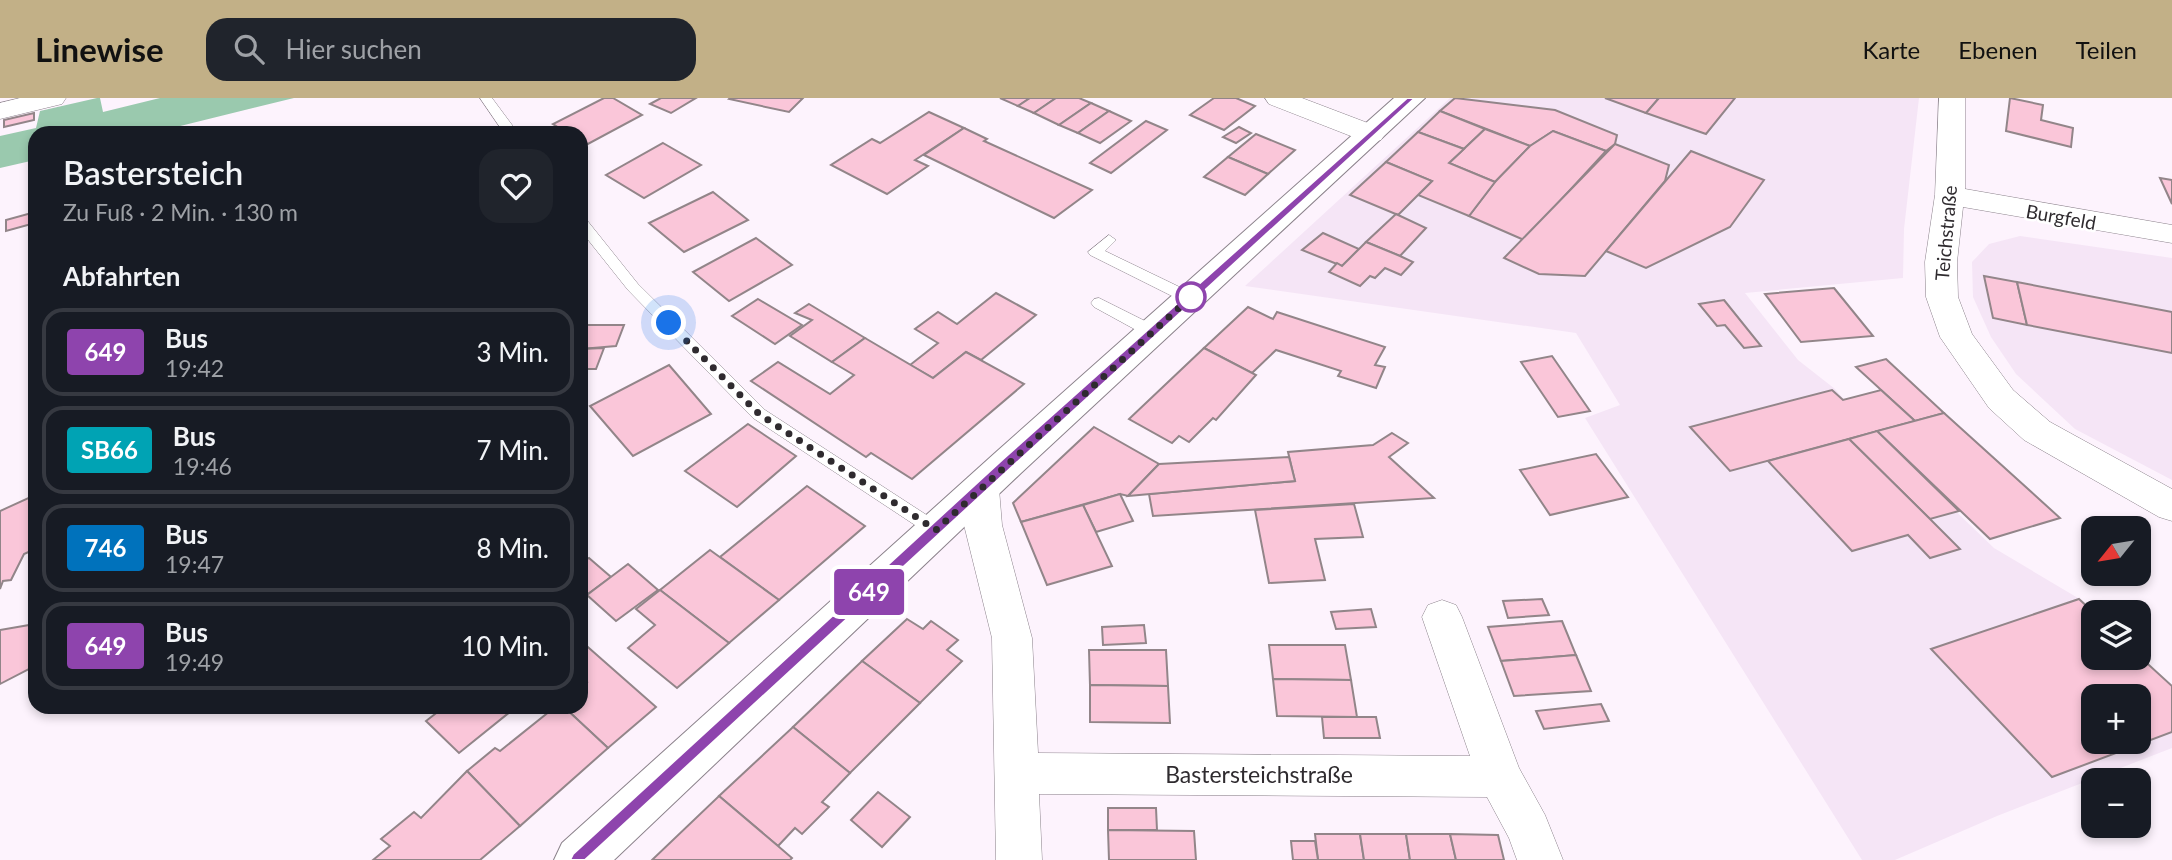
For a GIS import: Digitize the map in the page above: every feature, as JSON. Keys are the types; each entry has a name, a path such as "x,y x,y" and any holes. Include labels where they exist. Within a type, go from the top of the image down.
{"main road":[{"path":"579,860 980,489 1410,98"}],"street":[{"path":"0,111 53,98"},
{"path":"1278,98 1371,134"},
{"name":"Teichstraße","path":"1952,98 1950,195 1943,236 1942,297 1957,337 2001,399 2037,431 2172,507"},
{"name":"Burgfeld","path":"1950,195 2037,213 2172,234"},
{"path":"980,489 983,525 1012,638 1019,860"},
{"path":"1442,617 1500,777 1529,830 1540,860"},
{"name":"Bastersteichstraße","path":"1018,773 1500,777"}],"lane":[{"path":"486,98 505,126"},
{"path":"588,231 634,287 759,414 936,530"},
{"path":"1109,240 1095,253 1189,298"},
{"path":"1099,303 1153,332"}],"shaded area":[{"path":"1450,98 1919,98 1904,229 1903,278 1745,293 1798,360 1835,389 1870,429 1994,548 2081,600 2081,670 2151,670 2151,667 2172,687 2172,748 2121,768 2081,768 2081,783 1895,860 1862,860 1585,418 1620,405 1576,333 1245,286"},
{"path":"2020,236 2172,258 2172,480 2075,429 2016,374 1991,337 1973,297 1972,262 1989,244"}],"green space":[{"path":"97,98 100,98 103,112 160,98 294,98 180,126 36,126 40,111"},
{"path":"28,130 28,162 0,168 0,136"}],"building":[{"path":"604,98 613,98 642,115 588,144 588,126 553,124"},
{"path":"661,98 696,98 671,113 650,104"},
{"path":"730,98 803,98 789,112 729,99"},
{"path":"1000,98 1030,98 1018,106"},
{"path":"1030,98 1056,98 1034,113 1018,106"},
{"path":"1056,98 1079,98 1091,103 1059,125 1034,113"},
{"path":"1214,98 1236,98 1255,106 1224,130 1190,115"},
{"path":"1455,98 1555,110 1617,135 1615,144 1606,151 1553,131 1530,146 1440,111"},
{"path":"1605,98 1659,98 1646,113"},
{"path":"1659,98 1735,98 1706,134 1646,113"},
{"path":"2010,98 2043,105 2041,120 2073,128 2071,147 2006,131"},
{"path":"1091,103 1109,111 1078,133 1059,125"},
{"path":"1109,111 1131,121 1100,143 1078,133"},
{"path":"1440,111 1485,129 1464,149 1418,132"},
{"path":"929,112 964,128 915,160 928,166 887,194 831,165 872,139 880,143"},
{"path":"34,113 34,120 4,127 4,120"},
{"path":"1146,121 1167,130 1111,173 1090,163"},
{"path":"1239,127 1251,133 1236,143 1223,137"},
{"path":"964,128 987,139 984,141 1092,190 1054,218 924,155"},
{"path":"1485,129 1530,146 1495,182 1449,163"},
{"path":"1553,131 1606,151 1524,240 1469,216 1495,182 1530,146"},
{"path":"1418,132 1464,149 1449,163 1495,182 1469,216 1418,195 1432,181 1386,162"},
{"path":"1256,134 1295,150 1268,174 1228,157"},
{"path":"663,143 701,165 644,198 606,175"},
{"path":"1615,144 1669,165 1665,181 1585,276 1539,274 1504,258"},
{"path":"1691,151 1764,180 1730,227 1646,268 1606,251"},
{"path":"1228,157 1268,174 1245,195 1204,177"},
{"path":"1386,162 1432,181 1398,215 1350,195"},
{"path":"2160,178 2172,180 2172,204"},
{"path":"713,192 748,220 684,252 649,223"},
{"path":"28,214 28,225 6,231 6,220"},
{"path":"1396,214 1426,228 1400,256 1366,242"},
{"path":"1323,233 1359,249 1342,266 1302,250"},
{"path":"756,238 792,265 729,301 693,272"},
{"path":"1366,242 1413,262 1401,275 1385,268 1375,278 1370,276 1360,286 1329,272 1337,263 1342,266"},
{"path":"1984,276 2017,282 2027,325 1993,318"},
{"path":"2017,282 2172,312 2172,353 2027,325"},
{"path":"1834,288 1873,336 1801,342 1765,294"},
{"path":"996,293 1036,315 981,360 966,352 933,378 910,365 938,343 915,329 938,312 957,324"},
{"path":"758,299 802,325 775,344 732,316"},
{"path":"1724,300 1761,346 1744,348 1725,325 1717,326 1699,304"},
{"path":"809,304 865,338 832,362 790,336 812,320 795,313"},
{"path":"1248,307 1273,319 1277,312 1385,347 1375,365 1385,367 1376,388 1338,376 1341,371 1276,350 1252,373 1204,348"},
{"path":"588,325 624,325 616,346 588,348"},
{"path":"865,338 933,378 966,352 1024,384 912,479 871,453 866,457 751,381 778,362 830,394 854,375 832,362"},
{"path":"604,348 596,369 588,369 588,349"},
{"path":"1204,348 1256,375 1216,420 1213,418 1189,442 1179,436 1172,443 1129,419"},
{"path":"1552,356 1590,411 1558,417 1521,362"},
{"path":"1886,359 1944,413 1915,421 1856,367"},
{"path":"669,365 711,414 633,456 590,406"},
{"path":"1832,390 1843,400 1881,390 1915,421 1730,471 1690,427"},
{"path":"1944,413 2060,518 1990,539 1877,431"},
{"path":"748,424 796,456 737,507 685,471"},
{"path":"1094,427 1159,464 1128,496 1120,494 1021,522 1013,503"},
{"path":"1877,431 1959,511 1930,519 1849,439"},
{"path":"1392,433 1408,443 1389,457 1434,498 1153,516 1149,494 1295,481 1288,452 1373,445"},
{"path":"1849,439 1960,549 1930,558 1908,535 1852,551 1768,461"},
{"path":"1596,454 1628,497 1550,515 1520,470"},
{"path":"1289,457 1295,481 1128,496 1159,464"},
{"path":"807,486 865,526 779,600 720,557"},
{"path":"1120,494 1133,521 1096,532 1083,505"},
{"path":"28,498 28,552 24,554 11,580 3,581 0,589 0,511"},
{"path":"1354,504 1363,537 1315,539 1325,580 1269,583 1255,510"},
{"path":"1083,505 1112,566 1047,585 1021,522"},
{"path":"710,550 779,600 729,643 660,590"},
{"path":"588,559 611,577 588,594"},
{"path":"628,564 658,590 616,621 588,594"},
{"path":"660,590 729,643 677,688 628,648 655,625 636,609"},
{"path":"1542,599 1549,615 1508,618 1503,601"},
{"path":"2079,599 2081,670 2151,670 2151,667 2172,686 2172,732 2151,740 2151,684 2081,684 2081,754 2113,754 2052,777 1931,649"},
{"path":"1371,609 1376,627 1336,629 1331,612"},
{"path":"907,619 923,629 931,621 958,640 947,650 962,661 920,703 862,661"},
{"path":"1562,621 1576,655 1501,661 1488,627"},
{"path":"28,625 28,670 0,684 0,630"},
{"path":"1144,625 1146,643 1103,645 1102,627"},
{"path":"1269,645 1345,645 1351,680 1273,679"},
{"path":"588,647 656,707 608,748 572,714 588,714"},
{"path":"1089,650 1166,650 1168,686 1090,685"},
{"path":"1576,655 1591,691 1514,696 1501,661"},
{"path":"862,661 920,703 850,773 793,727"},
{"path":"1273,679 1351,680 1357,717 1277,716"},
{"path":"1090,685 1168,686 1170,723 1090,722"},
{"path":"1601,704 1609,721 1544,729 1536,711"},
{"path":"435,714 507,714 459,753 426,721"},
{"path":"546,714 572,714 608,748 520,826 467,771 495,748 500,751"},
{"path":"1322,717 1376,717 1380,738 1324,738"},
{"path":"793,727 850,773 822,802 829,807 802,834 795,828 778,846 719,796"},
{"path":"467,771 520,826 480,860 373,860 390,846 381,839 414,812 421,818"},
{"path":"878,792 910,817 882,847 851,820"},
{"path":"719,796 792,858 652,860"},
{"path":"1108,808 1156,808 1157,830 1108,830"},
{"path":"1108,830 1194,831 1196,860 1109,860"},
{"path":"1315,834 1360,834 1364,860 1318,860"},
{"path":"1360,834 1406,834 1410,860 1364,860"},
{"path":"1406,834 1450,834 1456,860 1410,860"},
{"path":"1450,834 1498,835 1504,860 1456,860"},
{"path":"1291,841 1315,841 1318,860 1293,860"}],"bus line":[{"name":"649","path":"579,860 1008,463 1410,98"}],"route":[{"path":"669,323 759,414 936,530 1191,297"}]}
